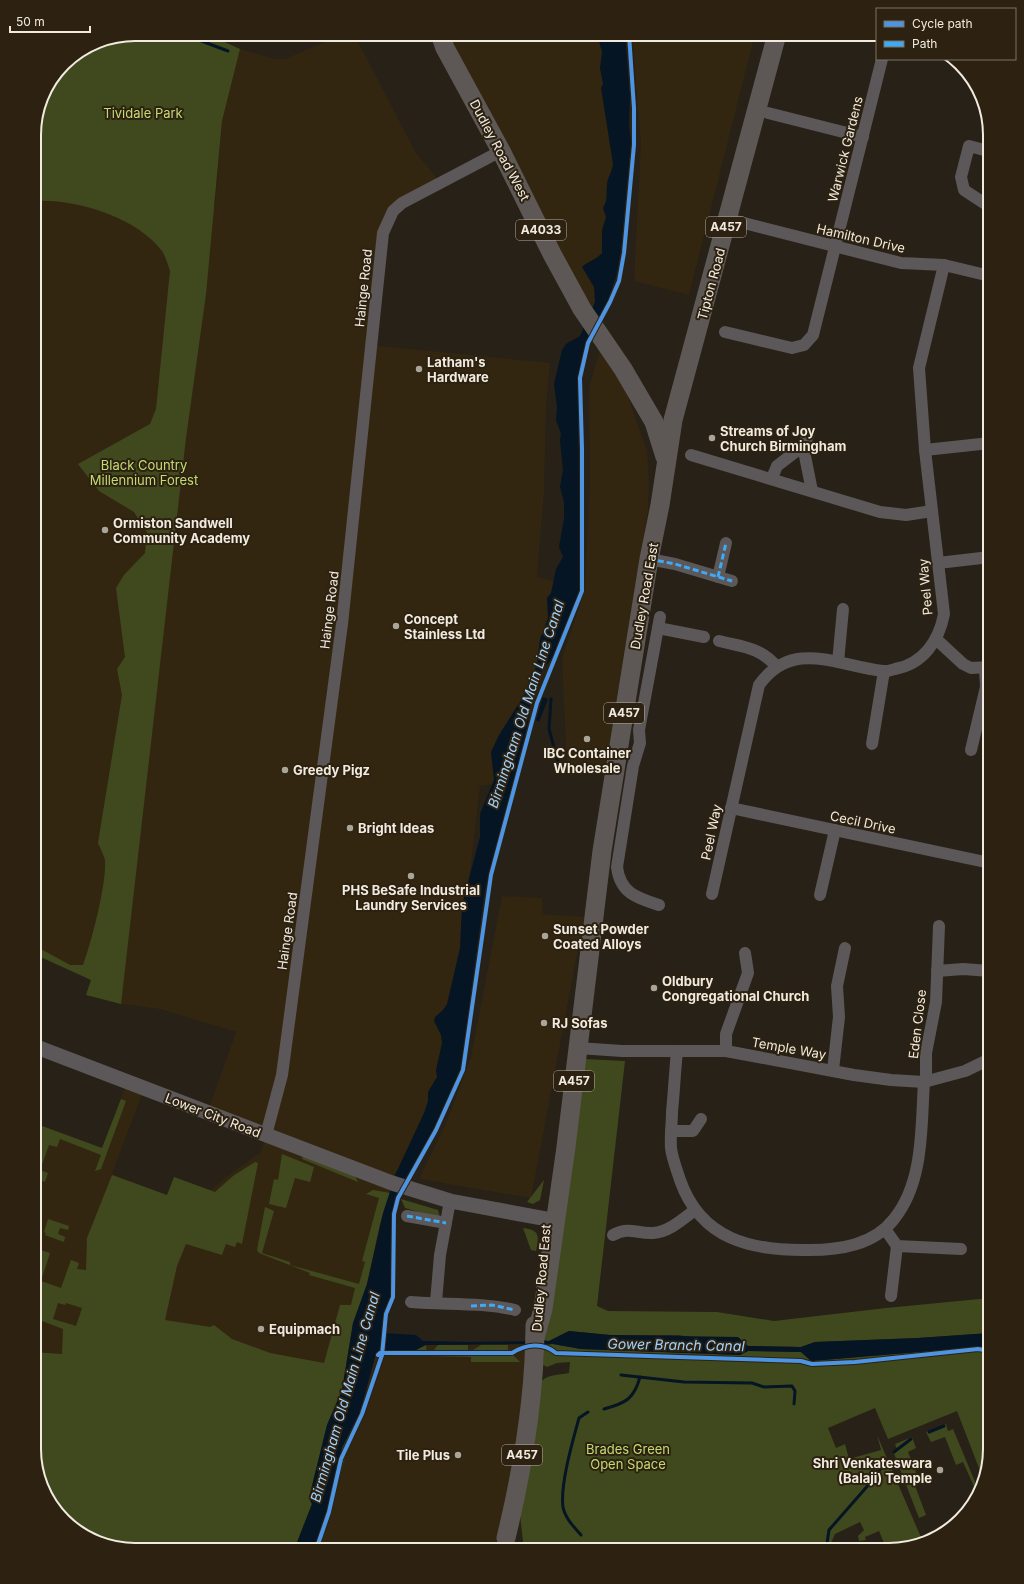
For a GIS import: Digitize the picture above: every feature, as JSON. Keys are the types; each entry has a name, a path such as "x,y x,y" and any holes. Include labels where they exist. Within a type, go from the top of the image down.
{"main road":[{"name":"Dudley Road West","path":"442,41 502,151 552,254 582,309 598,330 631,384"},
{"name":"Tipton Road","path":"666,465 674,420 775,41"},
{"name":"A4033","path":"631,384 654,422 664,451 666,465"},
{"name":"A4033","path":"631,384 653,448 660,505"},
{"path":"654,422 658,425 668,424 674,420"},
{"name":"Dudley Road East","path":"551,1223 565,1084 570,1080 590,954 593,920 610,853 631,728 649,559 660,505 666,465"},
{"name":"Dudley Road East","path":"505,1543 508,1497 525,1378 534,1347 535,1308 551,1223 557,1176 562,1173 575,1043"}],"street":[{"name":"Warwick Gardens","path":"725,332 792,348 804,345 813,335 882,60"},
{"path":"768,113 863,137"},
{"path":"983,150 969,146 961,177 964,190 983,202"},
{"name":"Hainge Road","path":"266,1135 282,1075 342,624 383,233 393,211 402,203 502,151"},
{"name":"Hamilton Drive","path":"728,220 901,263 944,265 983,274"},
{"name":"Peel Way","path":"712,894 759,685 766,675 788,661 801,658 817,658 884,672 901,668 922,656 936,639 942,626 944,614 925,450 919,368 944,265"},
{"path":"772,478 777,466 803,446 809,434"},
{"path":"925,450 983,444"},
{"path":"803,446 812,491"},
{"path":"691,455 772,478 880,512 893,515 932,511"},
{"path":"718,577 726,543"},
{"path":"938,563 983,558"},
{"path":"649,559 674,564 732,581"},
{"path":"838,662 843,609"},
{"name":"Dudley Road East","path":"631,728 659,622 704,638"},
{"path":"936,639 963,664 971,668 983,667"},
{"path":"719,642 757,650 768,657 777,667"},
{"path":"872,744 884,672"},
{"path":"971,750 983,700"},
{"name":"Cecil Drive","path":"731,808 983,862"},
{"path":"820,895 835,830"},
{"name":"Dudley Road East","path":"610,853 618,877 630,894 659,905"},
{"name":"Eden Close","path":"885,1229 899,1212 913,1181 917,1161 925,1082 926,1053 936,1002 939,926"},
{"path":"833,1070 839,1017 837,986 845,948"},
{"path":"726,1052 726,1034 748,973 745,953"},
{"path":"937,971 963,969 983,970"},
{"name":"Temple Way","path":"575,1043 677,1051 726,1052 891,1080 925,1082 965,1071 983,1062"},
{"name":"Lower City Road","path":"41,1049 398,1185 450,1201 551,1223"},
{"path":"677,1051 671,1148 684,1190 695,1210 711,1227 733,1240 744,1244 788,1250 827,1250 848,1246 871,1238 885,1229 897,1246 891,1296"},
{"path":"671,1131 693,1131 701,1119"},
{"path":"436,1302 440,1255 450,1201"},
{"path":"613,1235 623,1230 653,1233 661,1231 673,1226 695,1210"},
{"path":"407,1216 446,1223"},
{"path":"897,1246 961,1249"},
{"path":"411,1302 436,1302 471,1306 492,1305 515,1310"}],"shaded area":[{"path":"327,41 358,41 416,153 441,183 402,203 386,223 371,345 550,363 546,406 544,492 537,577 565,584 498,783 480,786 447,1072 400,1174 395,1172 389,1192 393,1194 362,1340 418,1343 523,1342 523,1348 534,1348 505,1543 294,1543 81,1355 41,1352 41,1126 102,1148 127,1082 144,1089 112,1174 167,1195 174,1177 211,1190 230,1174 261,1152 266,1135 207,1113 236,1032 160,1009 121,1004 86,995 91,980 41,957 41,177 215,206 222,121 240,49 275,59 285,59"},
{"path":"444,41 611,41 620,174 596,311 587,300"},
{"path":"633,41 753,41 689,295 634,281 641,144"},
{"path":"599,353 603,354 626,391 647,451 649,485 648,510 604,775 567,768 562,659 585,590 590,479 589,388"},
{"path":"502,896 542,898 543,914 584,917 531,1198 419,1179 447,1121 471,1057"}],"green space":[{"name":"Black Country Millennium Forest","path":"135,41 222,41 240,49 222,121 206,294 186,438 121,1004 86,995 91,980 41,957 41,949 70,965 83,965 94,929 104,883 105,870 105,860 98,843 122,695 117,669 125,657 116,588 124,575 145,553 147,532 134,512 99,491 78,464 150,424 156,409 170,271 162,251 151,239 137,228 104,212 67,203 41,201 41,129 44,111 48,99 57,83 64,73 78,60 105,46"},
{"path":"585,1059 625,1061 597,1306 608,1311 717,1312 774,1321 983,1299 983,1333 918,1338 815,1342 801,1347 748,1346 678,1335 610,1335 569,1331 549,1341 544,1340"},
{"path":"121,1099 126,1101 101,1169 95,1171 101,1155 60,1139 57,1147 49,1145 41,1167 41,1126 102,1148"},
{"path":"282,1154 314,1167 310,1182 295,1178 286,1208 269,1204 274,1179 278,1180"},
{"path":"303,1156 355,1176 358,1182 302,1159"},
{"path":"255,1162 258,1163 242,1244 237,1242 235,1247 226,1244 222,1255 186,1244 177,1266 165,1320 210,1327 214,1325 232,1339 270,1353 324,1363 340,1305 351,1305 355,1288 309,1275 310,1273 259,1253 257,1250 265,1207 274,1211 262,1253 290,1262 290,1265 359,1284 365,1262 362,1261 379,1198 366,1194 373,1190 390,1193 380,1224 367,1284 353,1323 342,1390 327,1425 309,1498 312,1504 297,1543 129,1543 105,1538 78,1524 60,1506 48,1485 44,1473 41,1449 41,1352 62,1354 63,1329 41,1321 41,1281 61,1288 71,1260 79,1263 77,1269 86,1270 87,1238 112,1175 167,1195 174,1177 215,1192 233,1176","holes":["58,1303 65,1305 66,1303 82,1308 76,1326 53,1319"]},
{"path":"41,1170 48,1173 45,1182 41,1180"},
{"path":"544,1180 540,1200 533,1204 527,1202"},
{"path":"401,1199 438,1210 440,1218 405,1208"},
{"path":"48,1219 69,1226 68,1230 60,1228 58,1234 65,1237 64,1242 45,1235 46,1233 44,1232"},
{"path":"523,1228 533,1230 537,1235 538,1241 536,1251 531,1250"},
{"path":"41,1250 50,1253 41,1281"},
{"name":"Brades Green Open Space","path":"553,1344 581,1349 740,1355 748,1351 801,1352 811,1361 983,1347 983,1449 980,1471 957,1411 888,1439 875,1408 828,1428 836,1448 845,1444 849,1459 881,1450 877,1435 921,1537 901,1542 884,1543 879,1531 865,1537 866,1540 859,1541 858,1536 864,1530 860,1522 835,1534 831,1543 523,1543 519,1506 540,1383 549,1376 569,1373 570,1362 557,1363 547,1367 543,1365 544,1346"},
{"path":"426,1345 427,1354 512,1354 520,1362 471,1362 471,1357 384,1355 385,1351 416,1350"},
{"path":"438,1345 468,1345 468,1352 433,1351"},
{"path":"481,1345 508,1345 508,1352 470,1352"},
{"path":"369,1385 374,1386 345,1457 321,1543 316,1543 327,1512 342,1448 360,1412"},
{"path":"946,1424 948,1431 953,1429 976,1485 975,1488 963,1462 956,1465 945,1437 931,1442 926,1432"},
{"path":"912,1437 916,1448 908,1452 919,1480 914,1483 926,1515 919,1518 893,1451 897,1449 895,1444"}],"water":[{"path":"599,41 626,41 630,97 629,124 631,142 621,250 616,277 607,302 586,342 578,379 580,591 556,647 542,670 531,700 528,723 485,890 461,1066 452,1091 394,1206 391,1215 391,1297 383,1315 382,1333 416,1335 423,1341 467,1342 549,1341 569,1331 610,1335 738,1337 748,1346 801,1347 815,1342 918,1338 983,1333 983,1347 811,1361 801,1352 748,1351 740,1355 581,1349 553,1344 426,1345 416,1350 379,1351 376,1354 360,1412 342,1448 327,1512 316,1543 297,1543 312,1504 309,1498 327,1425 342,1390 353,1323 367,1284 383,1213 396,1173 424,1113 428,1101 428,1092 437,1077 436,1070 442,1043 441,1035 434,1021 435,1017 447,1004 460,948 462,905 480,837 480,814 494,780 491,752 499,735 526,692 537,664 540,639 548,618 547,598 551,593 556,569 563,557 559,547 564,519 564,502 560,487 563,470 560,440 561,434 556,420 557,407 554,384 562,350 566,344 580,336 595,302 594,287 582,267 602,253 602,230 606,217 603,208 606,201 608,179 613,164 601,88 603,84 600,68 602,52"},
{"path":"543,697 548,699 539,722 536,720"}],"waterway":[{"path":"202,41 228,51"},
{"name":"Birmingham Old Main Line Canal","path":"545,665 556,649 553,646"},
{"path":"551,699 549,729 558,762"},
{"path":"621,1375 684,1382 752,1383 764,1387 792,1386 795,1391 794,1404"},
{"path":"604,1409 618,1405 628,1399 635,1390 640,1377"},
{"path":"581,1535 570,1522 563,1507 563,1486 579,1418 588,1412"},
{"path":"929,1432 944,1426"},
{"path":"894,1452 911,1439"},
{"path":"827,1543 829,1530 871,1482 887,1460"}],"marked path":[{"path":"718,577 726,543"},
{"path":"649,559 675,564 732,581"},
{"path":"407,1216 446,1223"},
{"path":"471,1306 492,1305 515,1310"}],"cycle path":[{"path":"318,1543 329,1512 341,1459 362,1414 382,1355 386,1314 393,1297 394,1214 398,1198 436,1130 463,1070 491,875 537,703 582,591 582,449 580,378 588,343 610,302 619,281 624,253 634,145 634,108 629,41"},
{"path":"378,1355 380,1353 512,1353 529,1346 540,1346 551,1349 556,1353 801,1361 812,1364 855,1362 978,1349 983,1350"}],"place":[{"name":"Latham's Hardware","path":"419,369"},
{"name":"Streams of Joy Church Birmingham","path":"712,438"},
{"name":"Ormiston Sandwell Community Academy","path":"105,530"},
{"name":"Concept Stainless Ltd","path":"396,626"},
{"name":"IBC Container Wholesale","path":"587,739"},
{"name":"Greedy Pigz","path":"285,770"},
{"name":"Bright Ideas","path":"350,828"},
{"name":"PHS BeSafe Industrial Laundry Services","path":"411,876"},
{"name":"Sunset Powder Coated Alloys","path":"545,936"},
{"name":"Oldbury Congregational Church","path":"654,988"},
{"name":"RJ Sofas","path":"544,1023"},
{"name":"Equipmach","path":"261,1329"},
{"name":"Tile Plus","path":"458,1455"},
{"name":"Shri Venkateswara (Balaji) Temple","path":"940,1470"}],"park label":[{"name":"Tividale Park","path":"143,113"}],"water label":[{"name":"Gower Branch Canal","path":"676,1345"}]}
